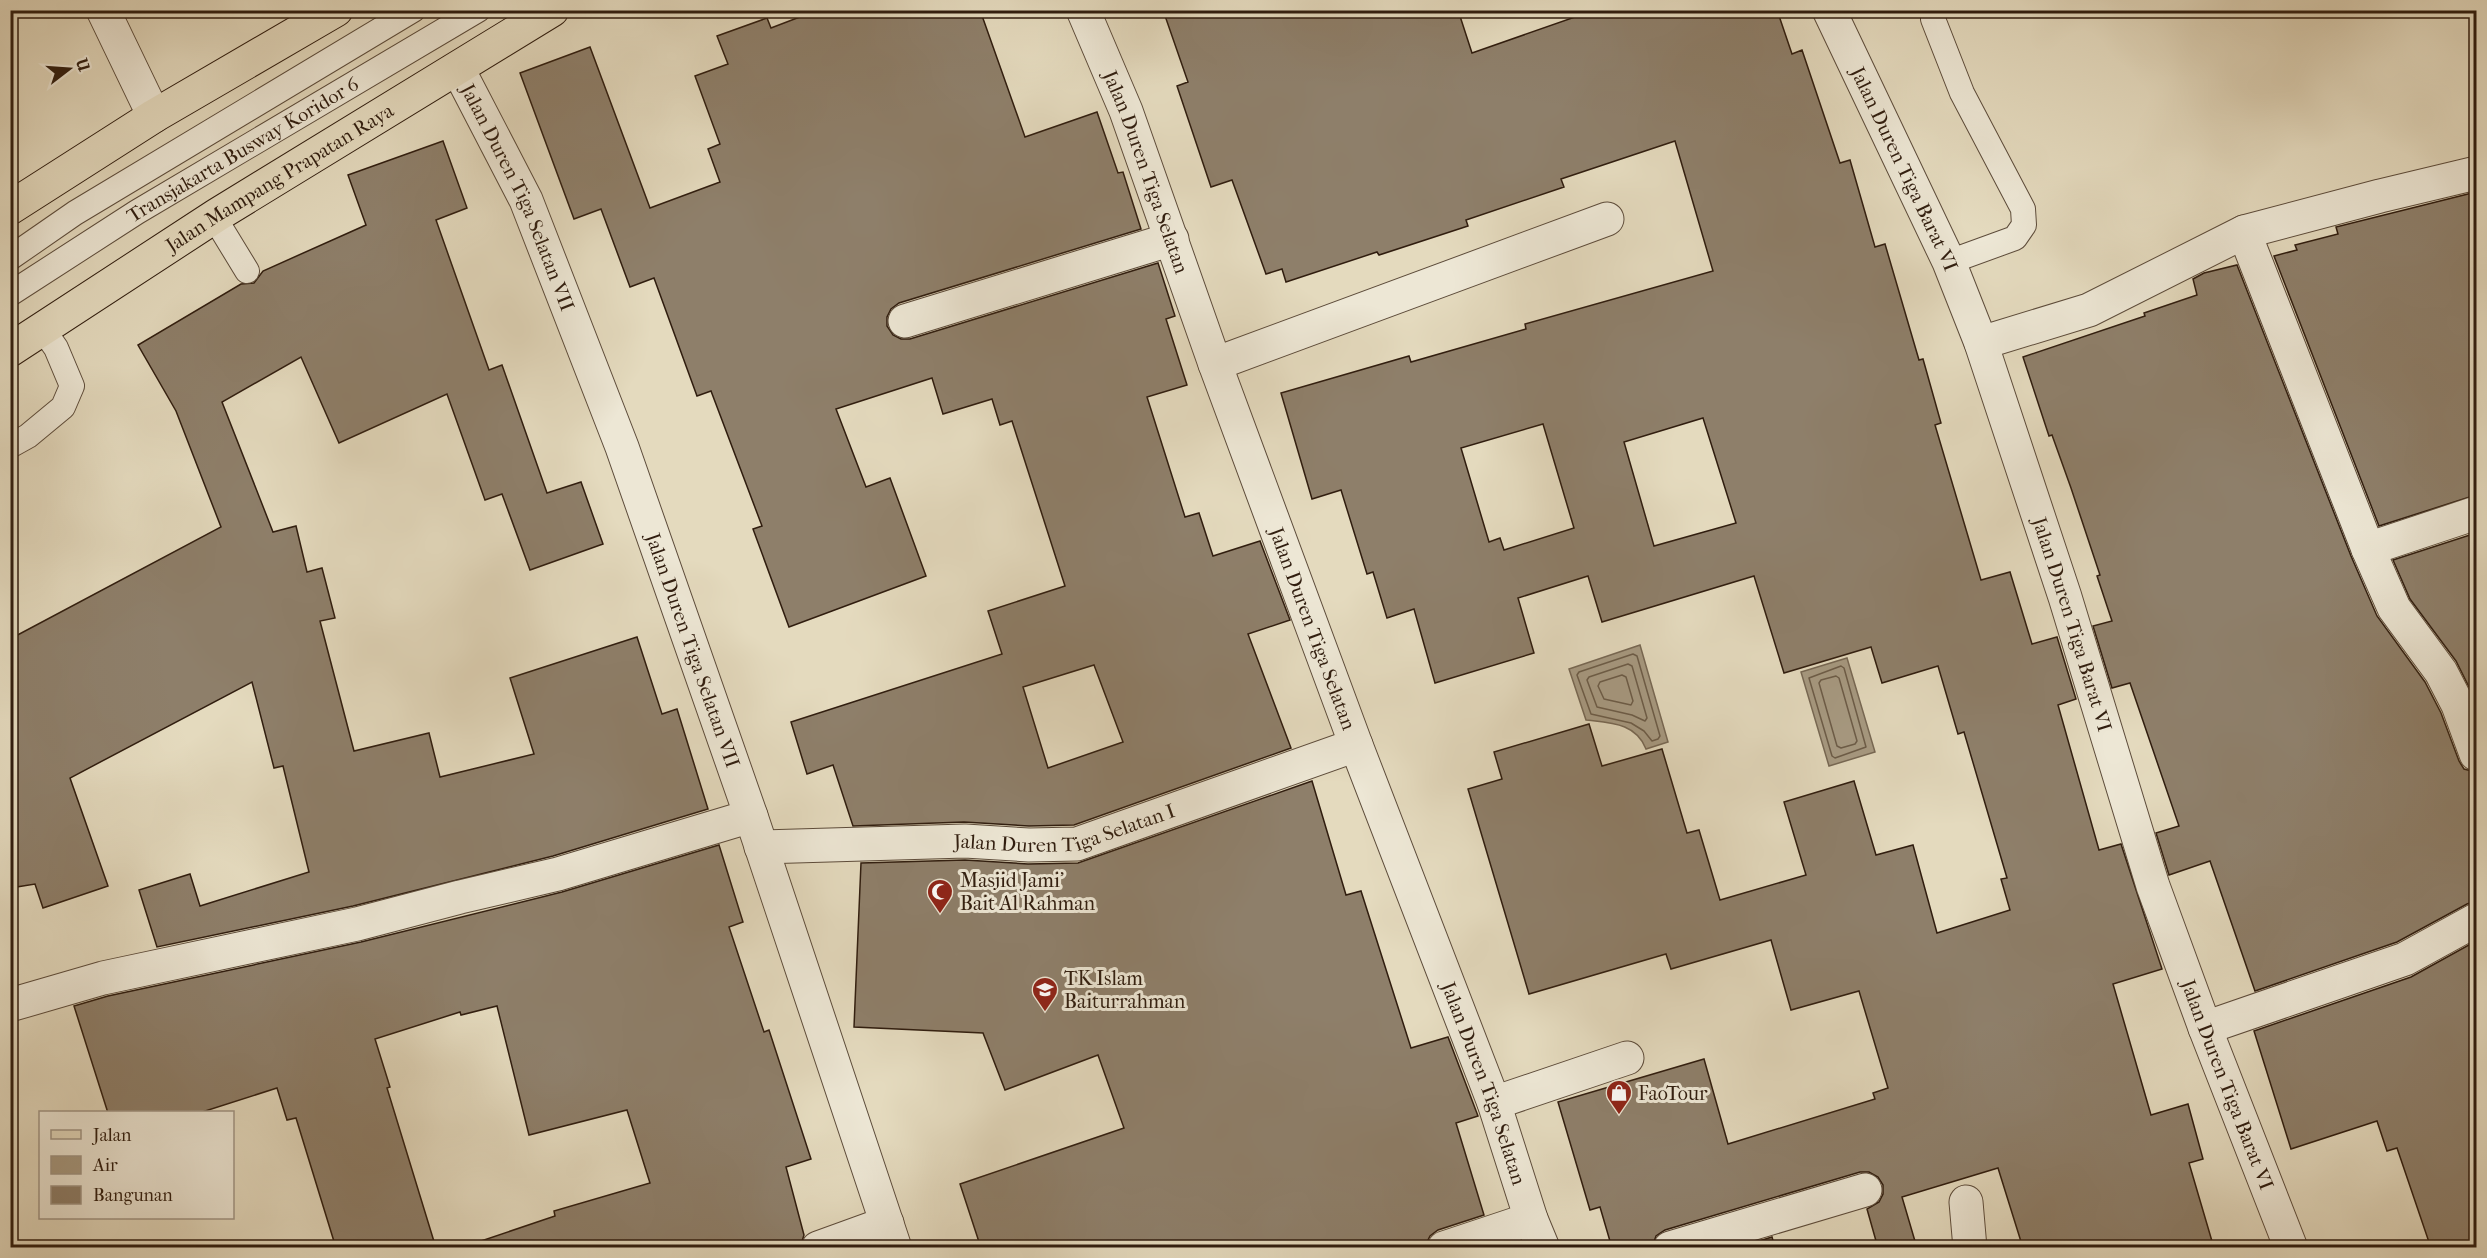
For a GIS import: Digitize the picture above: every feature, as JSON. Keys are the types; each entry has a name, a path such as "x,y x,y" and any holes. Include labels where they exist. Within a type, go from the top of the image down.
{"main road":[{"path":"10,208 154,116 336,10"},
{"name":"Jalan Mampang Prapatan Raya","path":"10,350 217,215 552,10"}],"street":[{"path":"103,10 154,116"},
{"name":"Jalan Duren Tiga Selatan","path":"1083,10 1125,111 1215,364 1356,745 1494,1102 1537,1233"},
{"name":"Jalan Duren Tiga Barat VI","path":"1829,10 1949,262 1981,342 2064,597 2153,886 2205,1028 2291,1248"},
{"name":"Jalan Duren Tiga Selatan VII","path":"458,69 526,200 622,447 751,816 891,1235"},
{"path":"1981,342 2090,310 2244,232 2476,173"},
{"path":"1215,364 1606,219"},
{"path":"2244,232 2368,549 2394,608 2441,672 2458,705 2476,754"},
{"path":"905,321 1172,239"},
{"path":"2368,549 2476,513"},
{"name":"Jalan Duren Tiga Selatan I","path":"761,847 965,841 1029,845 1077,844 1356,745"},
{"path":"10,1005 119,974 357,924 558,874 751,816"},
{"path":"2205,1028 2405,959 2476,920"},
{"path":"1494,1102 1627,1059"},
{"path":"1670,1248 1865,1190"},
{"path":"1966,1202 1970,1248"},
{"path":"1444,1248 1537,1233"},
{"path":"818,1248 891,1235"}],"lane":[{"name":"Transjakarta Busway Koridor 6","path":"10,258 86,206 413,10"},
{"name":"Transjakarta Busway Koridor 6","path":"10,294 146,206 478,10"},
{"path":"1933,19 1962,93 2023,209 2024,225 2015,238 1949,262"},
{"path":"217,215 222,230 247,271"},
{"path":"10,446 28,436 63,407 72,386 56,348 42,328"}],"water":[{"path":"1640,645 1668,742 1646,749 1642,740 1629,729 1586,720 1569,669"},
{"path":"1847,658 1875,752 1829,766 1801,672"}],"building":[{"path":"818,10 980,10 1025,137 1097,112 1118,173 1123,172 1141,229 899,303 891,309 887,317 887,326 893,335 901,339 910,339 1158,263 1175,316 1166,319 1187,385 1147,397 1185,517 1199,513 1213,556 1260,541 1290,620 1248,634 1291,748 1074,825 1029,826 964,822 853,826 833,765 807,774 791,722 1002,654 988,611 1065,586 1012,421 1000,425 992,399 943,414 932,378 836,409 866,487 890,478 926,576 789,627 753,529 762,526 711,391 697,396 654,278 630,287 601,209 574,219 520,73 590,47 650,208 720,182 708,149 720,144 695,76 728,64 717,36 767,18 771,28","holes":["1094,665 1123,742 1048,768 1023,687"]},
{"path":"1163,10 1458,10 1472,53 1595,10 1777,10 1792,54 1802,50 1840,163 1850,160 1875,247 1885,244 1919,360 1923,359 1941,423 1935,425 1981,580 2010,572 2032,644 2057,637 2076,699 2058,705 2099,850 2121,844 2162,969 2113,984 2151,1115 2188,1104 2203,1159 2189,1163 2214,1248 2023,1248 1998,1168 1902,1197 1917,1248 1878,1248 1867,1209 1879,1202 1883,1194 1883,1185 1878,1177 1869,1172 1860,1172 1665,1230 1656,1236 1652,1248 1612,1248 1600,1207 1590,1210 1558,1102 1704,1059 1728,1144 1875,1099 1873,1093 1888,1088 1859,991 1791,1010 1771,940 1671,969 1666,954 1529,994 1468,789 1502,779 1494,752 1589,724 1602,766 1662,749 1687,833 1699,830 1720,900 1806,875 1784,802 1854,781 1876,855 1913,845 1937,933 2010,910 2001,879 2007,878 1964,732 1958,734 1938,666 1882,683 1871,647 1784,673 1754,576 1602,622 1588,576 1518,598 1534,653 1435,683 1414,609 1387,618 1373,572 1367,574 1341,490 1312,499 1281,393 1409,356 1411,362 1526,329 1525,324 1713,271 1675,141 1561,179 1564,187 1466,220 1468,226 1379,255 1377,252 1286,282 1282,269 1266,274 1232,180 1211,187 1177,86 1188,82","holes":["1703,418 1736,523 1654,546 1624,442","1543,424 1574,528 1504,550 1500,538 1489,542 1461,448"]},
{"path":"443,141 467,208 436,220 489,370 502,365 547,493 581,482 603,544 530,570 502,494 485,500 447,394 339,443 301,357 222,402 273,532 296,526 307,572 322,568 335,618 320,621 354,751 429,733 440,777 534,754 510,678 637,637 662,714 677,709 708,809 553,856 353,906 157,947 139,890 190,874 200,906 309,872 283,766 274,768 252,682 70,778 108,886 43,908 35,884 10,888 10,639 221,527 176,411 138,345 241,284 254,283 263,271 366,225 348,175"},
{"path":"2476,192 2476,495 2379,526 2274,256 2297,250 2295,245 2338,234 2336,227"},
{"path":"2237,265 2351,556 2377,616 2425,682 2441,713 2464,769 2476,772 2476,901 2397,942 2255,991 2210,861 2169,875 2156,833 2179,826 2130,683 2112,688 2093,626 2112,621 2097,576 2100,575 2023,357 2145,316 2144,313 2197,295 2193,279 2204,273"},
{"path":"2476,533 2476,701 2456,661 2410,599 2393,560"},
{"path":"1312,781 1346,895 1361,891 1411,1048 1448,1037 1478,1116 1456,1123 1484,1215 1438,1230 1430,1236 1424,1248 981,1248 960,1184 1124,1128 1098,1055 1005,1090 983,1033 854,1027 861,863 965,860 1028,864 1078,863"},
{"path":"719,845 743,922 729,927 764,1032 769,1030 811,1159 786,1167 804,1235 800,1248 482,1248 481,1241 555,1216 554,1211 650,1183 627,1110 529,1135 497,1006 461,1015 460,1012 375,1039 390,1087 387,1088 436,1248 336,1248 296,1118 287,1120 277,1088 205,1111 107,1111 74,1006 108,996 361,942 562,892"},
{"path":"2476,941 2476,1248 2431,1248 2397,1148 2387,1151 2377,1121 2291,1149 2254,1031 2411,977"},
{"path":"1772,1237 1775,1248 1737,1248"}],"place":[{"name":"Masjid Jami' Bait Al Rahman","path":"940,915"},
{"name":"TK Islam Baiturrahman","path":"1045,1013"},
{"name":"FaoTour","path":"1619,1116"}]}
